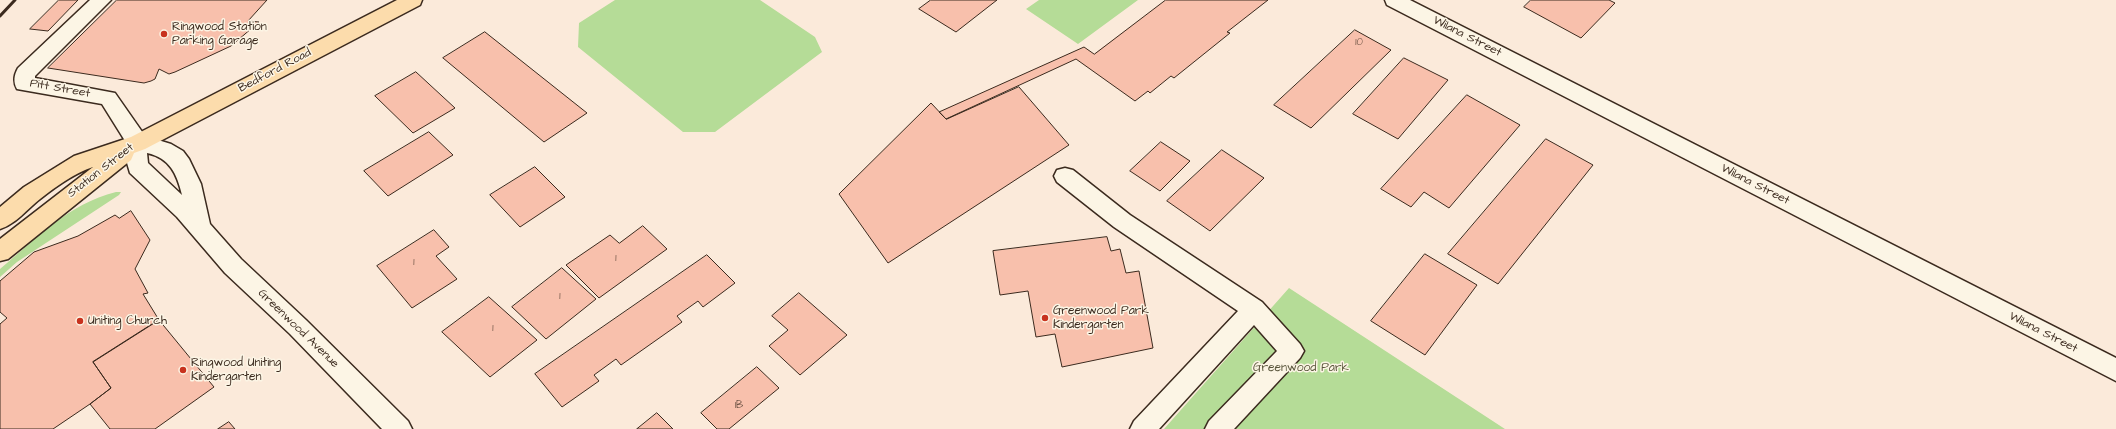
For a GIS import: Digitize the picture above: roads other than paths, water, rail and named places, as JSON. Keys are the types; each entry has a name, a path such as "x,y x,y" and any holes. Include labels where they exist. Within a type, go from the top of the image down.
{"main road":[{"name":"Bedford Road","path":"138,143 413,0"},
{"name":"Station Street","path":"0,220 32,193 69,169 82,162 138,143"},
{"name":"Station Street","path":"0,252 138,143"}],"street":[{"name":"Pitt Street","path":"102,0 25,73 24,84 108,98 138,143"},
{"name":"Wilana Street","path":"1394,0 2116,370"},
{"name":"Greenwood Avenue","path":"200,227 189,180 180,162 168,151 138,143 136,156 138,167 150,180 173,198 233,266 298,327 399,429"},
{"path":"1065,176 1122,221 1254,308 1292,351 1218,429"},
{"path":"1143,429 1254,308"}],"railway":[{"path":"0,16 15,0"}],"place":[{"name":"Ringwood Station Parking Garage","path":"164,34"},
{"name":"Greenwood Park Kindergarten","path":"1045,318"},
{"name":"Uniting Church","path":"80,321"},
{"name":"Ringwood Uniting Kindergarten","path":"183,370"}],"park label":[{"name":"Greenwood Park","path":"1301,368"}]}
